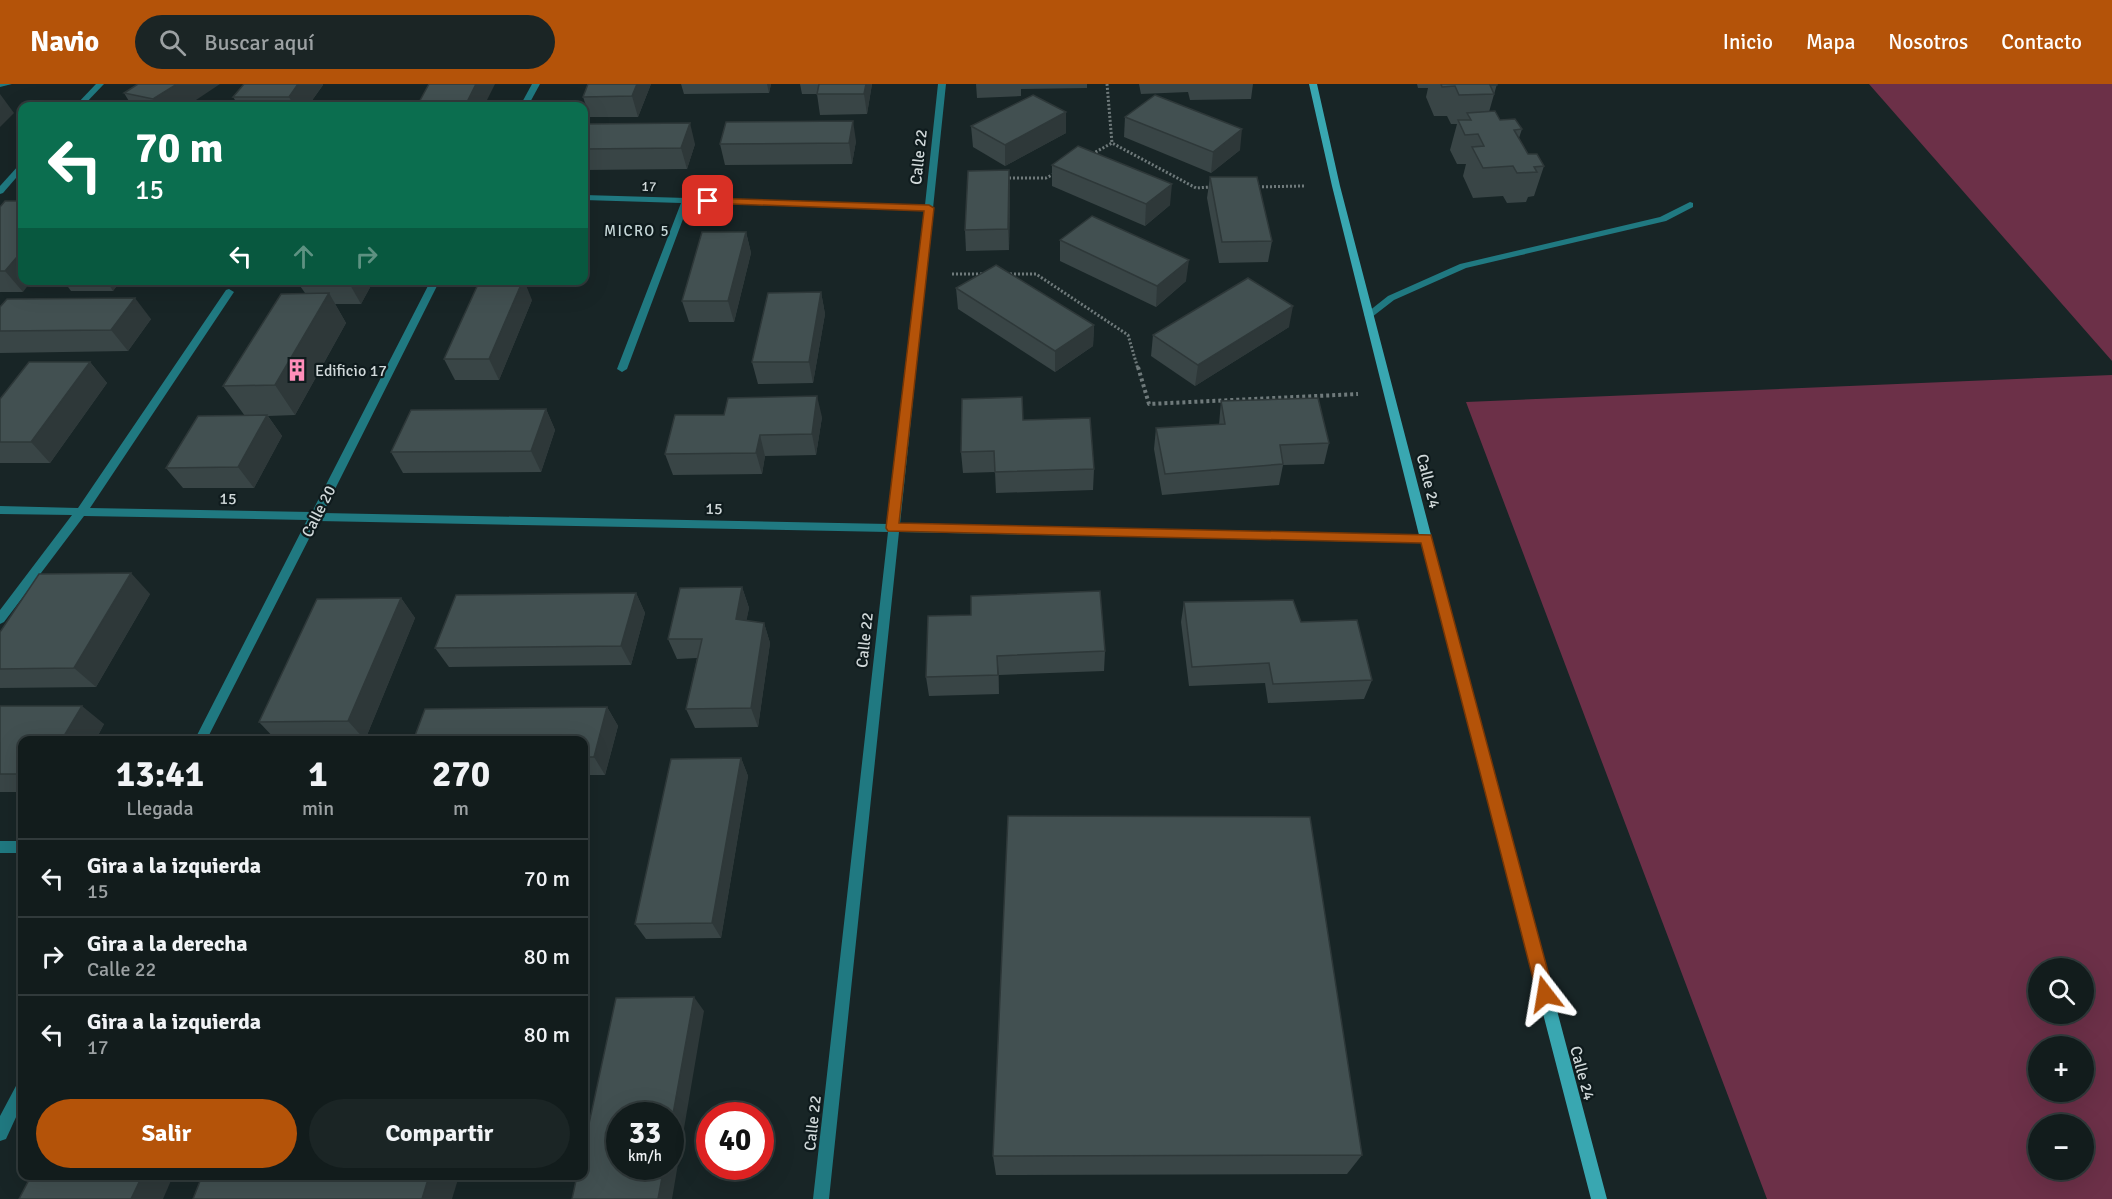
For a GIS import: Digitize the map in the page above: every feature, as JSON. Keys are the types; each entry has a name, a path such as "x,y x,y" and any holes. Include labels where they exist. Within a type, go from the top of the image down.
{"street":[{"path":"0,86 8,84"},
{"path":"83,102 100,84"},
{"path":"526,102 536,84"},
{"name":"Calle 22","path":"821,1199 892,528 942,84"},
{"name":"Calle 24","path":"1313,84 1336,186 1426,539 1599,1199"},
{"path":"0,191 18,171"},
{"path":"12,178 18,178"},
{"name":"17","path":"588,197 929,208"},
{"path":"622,369 686,200"},
{"path":"1370,315 1391,298 1463,266 1663,219 1690,205"},
{"name":"Calle 20","path":"203,736 433,285"},
{"path":"0,619 81,512 229,292"},
{"name":"15","path":"0,510 1426,539"},
{"path":"0,847 18,847"},
{"path":"0,1133 18,1097"}],"path":[{"path":"1107,84 1112,142"},
{"path":"1084,158 1112,142"},
{"path":"1112,142 1196,188 1219,187"},
{"path":"1001,178 1046,178 1065,168"},
{"path":"1243,187 1336,186"},
{"path":"922,274 990,274"},
{"path":"1002,274 1036,274 1128,335 1149,404 1390,393"}],"shaded area":[{"path":"1869,84 2112,84 2112,361"},
{"path":"2112,375 2112,1199 1767,1199 1466,402"}],"building":[{"path":"138,84 177,84 153,99 124,93"},
{"path":"244,84 298,84 289,97 233,97"},
{"path":"429,84 476,84 467,102 419,102"},
{"path":"588,84 637,84 632,96 583,97"},
{"path":"819,84 866,84 864,94 817,94"},
{"path":"1441,84 1497,85 1490,85 1494,94 1459,95 1455,86 1442,87"},
{"path":"1033,95 1066,112 1005,145 971,126"},
{"path":"1155,95 1242,129 1213,152 1125,117"},
{"path":"1495,111 1500,120 1515,119 1522,129 1514,130 1528,154 1537,154 1544,166 1534,167 1537,172 1517,173 1513,166 1483,168 1472,147 1484,146 1478,134 1465,135 1458,120 1471,120 1467,113"},
{"path":"853,121 849,143 720,144 726,122"},
{"path":"690,123 681,148 588,149 588,124"},
{"path":"1078,146 1172,184 1146,204 1052,165"},
{"path":"1009,170 1008,229 965,230 968,171"},
{"path":"1210,177 1257,177 1272,241 1222,242"},
{"path":"5,201 18,201 18,256 5,271 0,271 0,207"},
{"path":"1092,216 1189,260 1157,286 1060,240"},
{"path":"702,232 746,232 728,301 682,301"},
{"path":"996,265 1094,325 1055,351 956,288"},
{"path":"1248,278 1293,306 1198,365 1153,335"},
{"path":"478,285 521,285 489,359 444,359"},
{"path":"821,292 809,362 752,362 768,293"},
{"path":"329,293 275,385 223,386 281,294"},
{"path":"135,298 111,330 0,331 0,307 7,299"},
{"path":"29,362 90,362 31,442 0,442 0,399"},
{"path":"817,396 812,434 760,435 756,453 665,454 675,415 724,415 728,398"},
{"path":"1022,397 1023,420 1090,418 1094,469 995,472 994,451 961,452 962,399"},
{"path":"1318,398 1329,443 1280,445 1283,464 1165,474 1156,428 1225,424 1221,401"},
{"path":"546,409 531,451 391,452 411,410"},
{"path":"267,415 238,467 166,468 198,416"},
{"path":"131,573 74,668 0,669 0,632 39,574"},
{"path":"742,587 736,619 764,623 751,708 686,709 702,639 668,639 680,588"},
{"path":"1100,591 1105,651 997,656 998,675 926,677 928,616 971,615 971,596"},
{"path":"636,593 621,646 435,648 456,595"},
{"path":"401,598 348,721 259,722 317,599"},
{"path":"1293,600 1301,622 1357,620 1372,680 1273,684 1269,663 1192,667 1184,602"},
{"path":"0,706 82,706 64,736 18,736 18,774 0,774"},
{"path":"607,707 594,757 588,757 588,736 415,736 425,709"},
{"path":"741,758 712,923 635,924 671,759"},
{"path":"1008,816 1310,817 1362,1155 993,1156"},
{"path":"694,997 675,1102 606,1102 606,1180 662,1180 658,1199 572,1199 576,1180 588,1180 588,1128 616,998"},
{"path":"29,1180 140,1180 131,1199 19,1199"},
{"path":"200,1180 428,1180 422,1199 193,1199"}],"place":[{"name":"Edificio 17","path":"297,370"}],"district":[{"name":"MICRO 5","path":"637,231"}],"route":[{"path":"708,201 929,208 892,528 1426,539 1545,994"}]}
